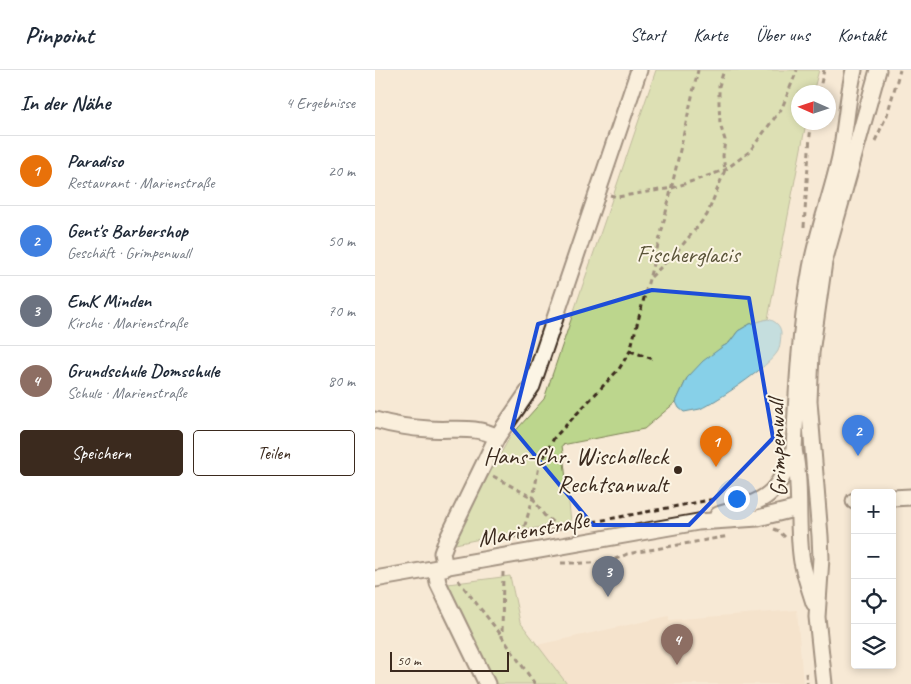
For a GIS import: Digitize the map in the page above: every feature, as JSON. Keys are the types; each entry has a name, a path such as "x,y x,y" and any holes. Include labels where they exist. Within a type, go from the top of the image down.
{"street":[{"path":"487,684 438,583 443,553 446,542 497,437 532,386 639,70"},
{"name":"Grimpenwall","path":"798,508 798,466 794,450 802,321 812,265 842,147 854,70"},
{"name":"Grimpenwall","path":"798,508 816,482 809,401 811,353 819,290 833,230 849,179 878,70"},
{"path":"375,420 427,429 488,431 497,437"},
{"name":"Marienstraße","path":"698,522 745,507 767,496 781,481 794,450"},
{"path":"816,482 821,558 817,617"},
{"path":"896,498 911,497"},
{"path":"798,508 803,562 817,617 824,684"},
{"name":"Marienstraße","path":"375,578 698,522 758,518 798,508"}],"path":[{"path":"522,535 533,498 539,466 554,438 619,369 630,351 672,188 698,70"},
{"path":"650,278 680,248 707,215 725,170 723,156 725,140 720,124 719,103 719,86 724,70"},
{"path":"598,191 617,197 672,188 725,170 749,152 782,108 797,70"},
{"path":"821,85 824,70"},
{"path":"873,145 887,115 900,70"},
{"path":"630,351 653,359"},
{"path":"497,468 493,475 533,498 544,515 558,528"},
{"path":"478,544 720,498"},
{"path":"771,528 779,531 788,540"},
{"path":"554,563 599,562 617,559 627,554 736,535"},
{"path":"494,573 512,570"},
{"path":"502,637 503,572"},
{"path":"467,578 458,580 535,684"},
{"path":"805,666 807,684"}],"highlighted area":[{"path":"652,290 749,298 773,438 689,525 593,525 512,428 538,324"}],"shaded area":[{"path":"797,610 803,684 567,684 537,645 669,616 669,620"}],"green space":[{"name":"Fischerglacis","path":"656,70 819,70 815,85 791,85 791,130 805,130 768,319 750,324 738,331 729,343 687,378 676,402 644,429 562,445 571,521 450,545 510,437 544,399"},
{"path":"510,576 520,622 567,684 492,684 448,584"}],"water":[{"path":"768,319 780,327 781,332 779,349 773,358 742,383 708,405 700,409 684,412 679,408 676,402 687,378 703,361 729,343 738,331 750,324"}],"place":[{"name":"Gent's Barbershop","path":"858,456"},
{"name":"Paradiso","path":"716,467"},
{"name":"Hans-Chr. Wischolleck Rechtsanwalt","path":"678,470"},
{"name":"EmK Minden","path":"608,597"},
{"name":"Grundschule Domschule","path":"677,665"}]}
